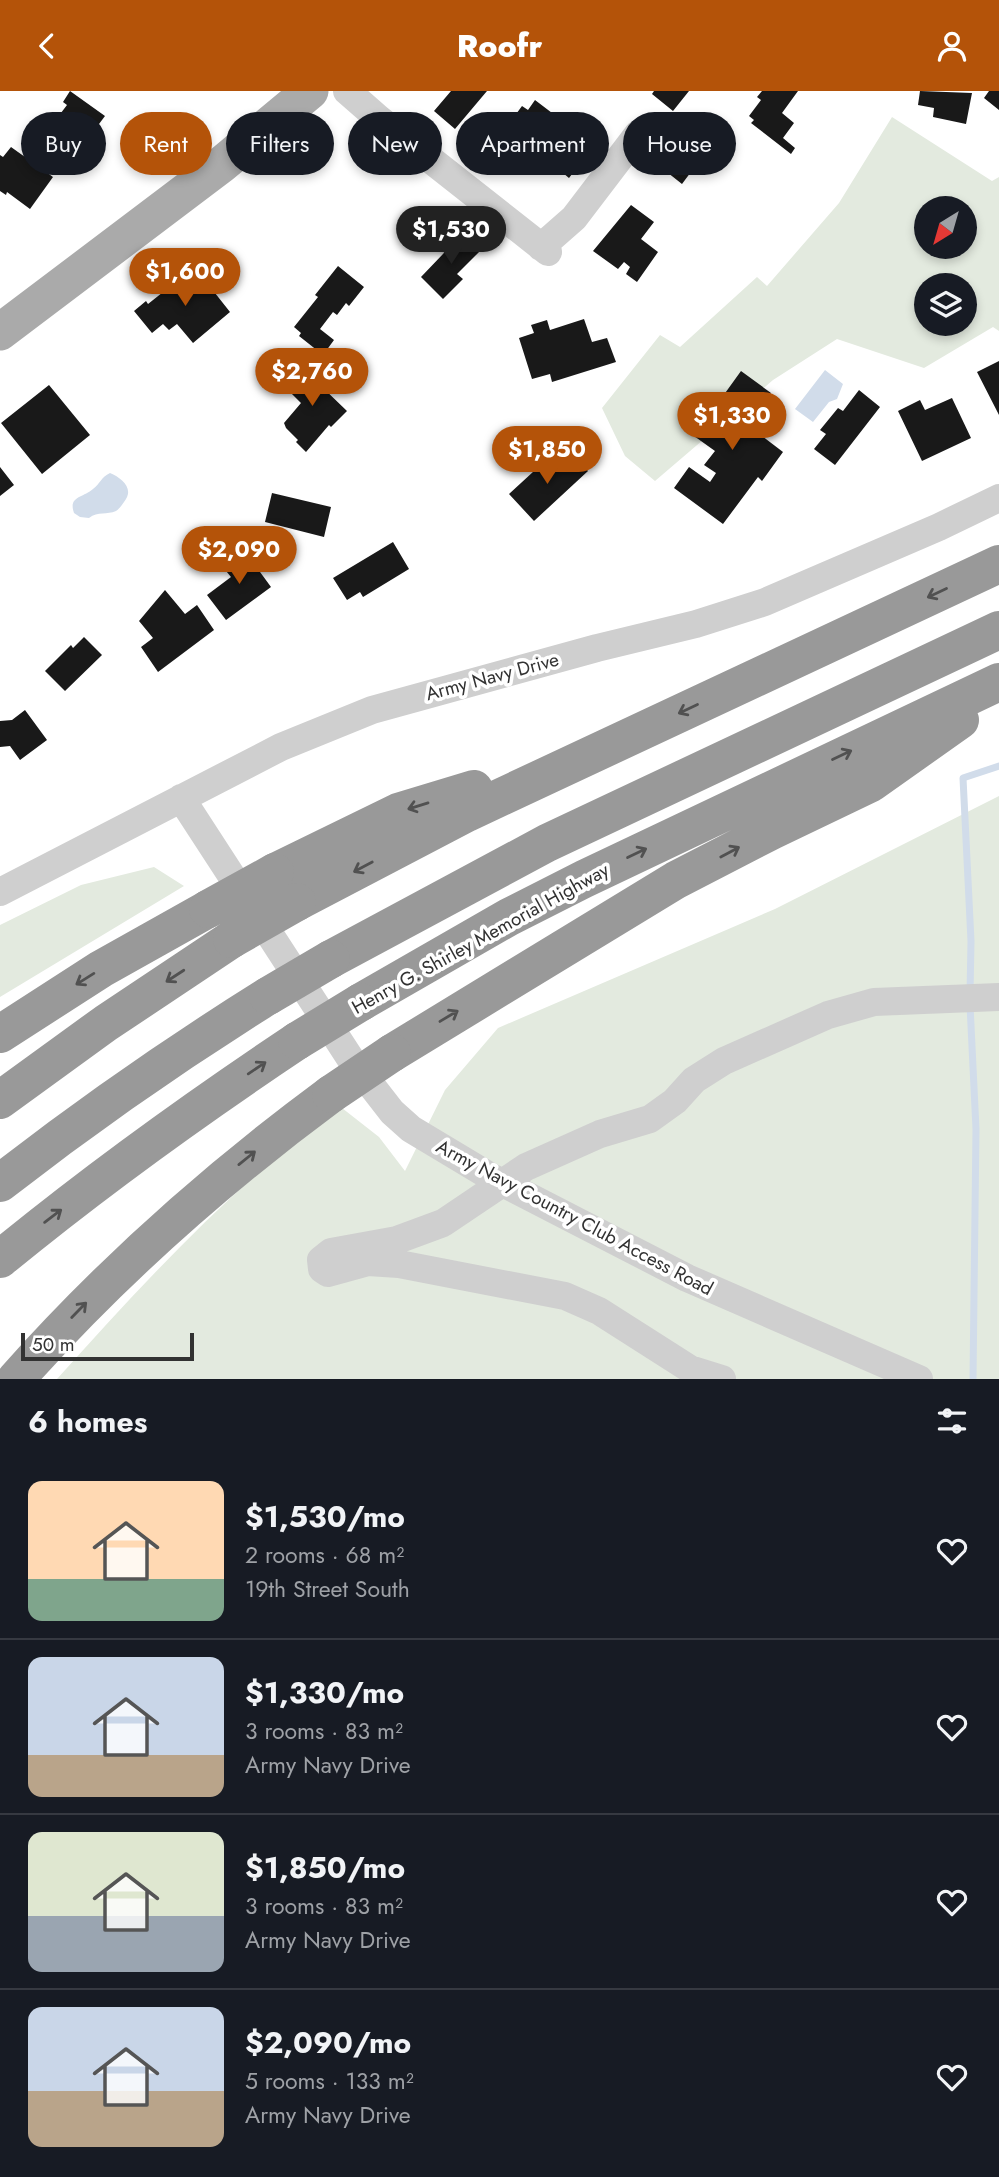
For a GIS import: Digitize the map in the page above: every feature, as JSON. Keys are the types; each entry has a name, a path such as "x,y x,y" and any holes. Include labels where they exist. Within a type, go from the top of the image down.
{"highway":[{"path":"0,1100 106,1023 232,939 297,902 467,813 999,564"},
{"path":"0,1183 135,1082 268,996 331,959 547,843 999,630"},
{"name":"Henry G. Shirley Memorial Highway","path":"0,1259 165,1132 297,1041 361,1002 509,917 584,879 999,682"},
{"path":"16,1379 76,1313 153,1238 252,1154 331,1094 392,1053 676,880 773,829 871,783 999,691"},
{"path":"0,1034 101,969 208,909 275,872 398,813 600,750"}],"main road":[{"path":"0,332 221,166 310,91"}],"street":[{"path":"347,91 544,249 574,218 623,154"},
{"name":"Army Navy Drive","path":"0,893 281,747 372,710 597,648 696,624 765,602 939,527 999,498"},
{"name":"Army Navy Country Club Access Road","path":"181,798 351,1058 393,1112 411,1129 500,1183 687,1278 919,1379"},
{"path":"722,1379 690,1369 599,1311 565,1297 399,1263 368,1262 328,1273 322,1269 321,1260 331,1252 397,1240 443,1223 526,1167 600,1134 650,1119 675,1101 694,1080 724,1061 828,1015 874,1002 994,997"}],"shaded area":[{"path":"892,117 992,181 999,177 999,331 993,327 924,368 837,339 773,380 655,481 625,456 602,408 660,335 680,347 757,277 767,286 839,203"},
{"path":"999,796 999,1379 57,1379 135,1293 217,1211 282,1152 342,1108 379,1137 405,1171 445,1090 498,1028 775,909"},
{"path":"154,867 184,886 0,997 0,925 81,885"}],"water":[{"path":"825,370 843,384 837,399 829,402 813,422 795,409"},
{"path":"110,473 123,481 128,488 127,497 119,508 89,518 74,513 75,500 93,489"}],"building":[{"path":"70,91 99,112 62,112 67,105 63,102"},
{"path":"451,91 487,91 469,112 456,112 455,129 442,118 442,112 434,111"},
{"path":"654,91 689,91 673,111 652,94"},
{"path":"762,91 798,91 782,113 794,123 783,138 795,148 791,154 751,123 754,120 749,116 761,100 757,97"},
{"path":"920,91 972,93 966,124 933,117 934,108 918,105"},
{"path":"989,91 999,91 999,110 984,98"},
{"path":"535,100 551,112 518,112 522,106 528,110"},
{"path":"11,147 21,154 21,175 53,177 30,209 7,192 6,195 0,191 0,155 3,157"},
{"path":"671,175 689,175 682,184"},
{"path":"631,205 654,222 641,239 658,252 637,282 626,274 630,267 624,262 618,269 593,251"},
{"path":"464,232 482,249 457,274 463,279 443,299 421,277"},
{"path":"338,266 364,287 349,306 346,303 337,315 333,312 320,329 334,340 323,355 299,336 301,333 294,327"},
{"path":"196,269 230,312 193,343 177,324 169,330 163,324 152,333 134,311"},
{"path":"584,319 592,342 607,338 616,362 552,382 550,374 532,379 519,338 534,333 531,325 547,320 550,330"},
{"path":"313,361 329,376 320,385 347,411 331,427 329,425 306,452 284,423 301,403 288,390"},
{"path":"999,361 999,415 977,372"},
{"path":"741,371 771,393 763,403 769,408 758,422 763,426 758,433 783,452 762,481 758,477 723,524 674,488 689,467 710,482 716,473 704,465 715,451 694,436 711,413 727,424 739,409 723,396"},
{"path":"49,385 90,435 42,474 1,423"},
{"path":"859,390 880,407 835,465 814,449 826,434 820,430 838,408 843,411"},
{"path":"952,398 971,438 922,461 898,411 920,400 925,410"},
{"path":"572,454 588,471 534,521 509,494 546,460 555,470"},
{"path":"0,467 14,485 0,496"},
{"path":"272,493 331,507 324,537 265,522"},
{"path":"393,542 409,569 363,597 360,592 347,600 333,578"},
{"path":"244,550 271,587 226,620 207,595 231,577 222,566"},
{"path":"165,590 185,614 197,605 214,630 158,672 141,647 153,638 139,621"},
{"path":"84,637 102,655 65,691 45,671 71,645 73,648"},
{"path":"25,710 47,740 20,760 10,746 0,747 0,721 12,720"}],"waterway":[{"path":"970,994 971,941 963,778 999,766"},
{"path":"970,1005 976,1129 973,1379"}]}
